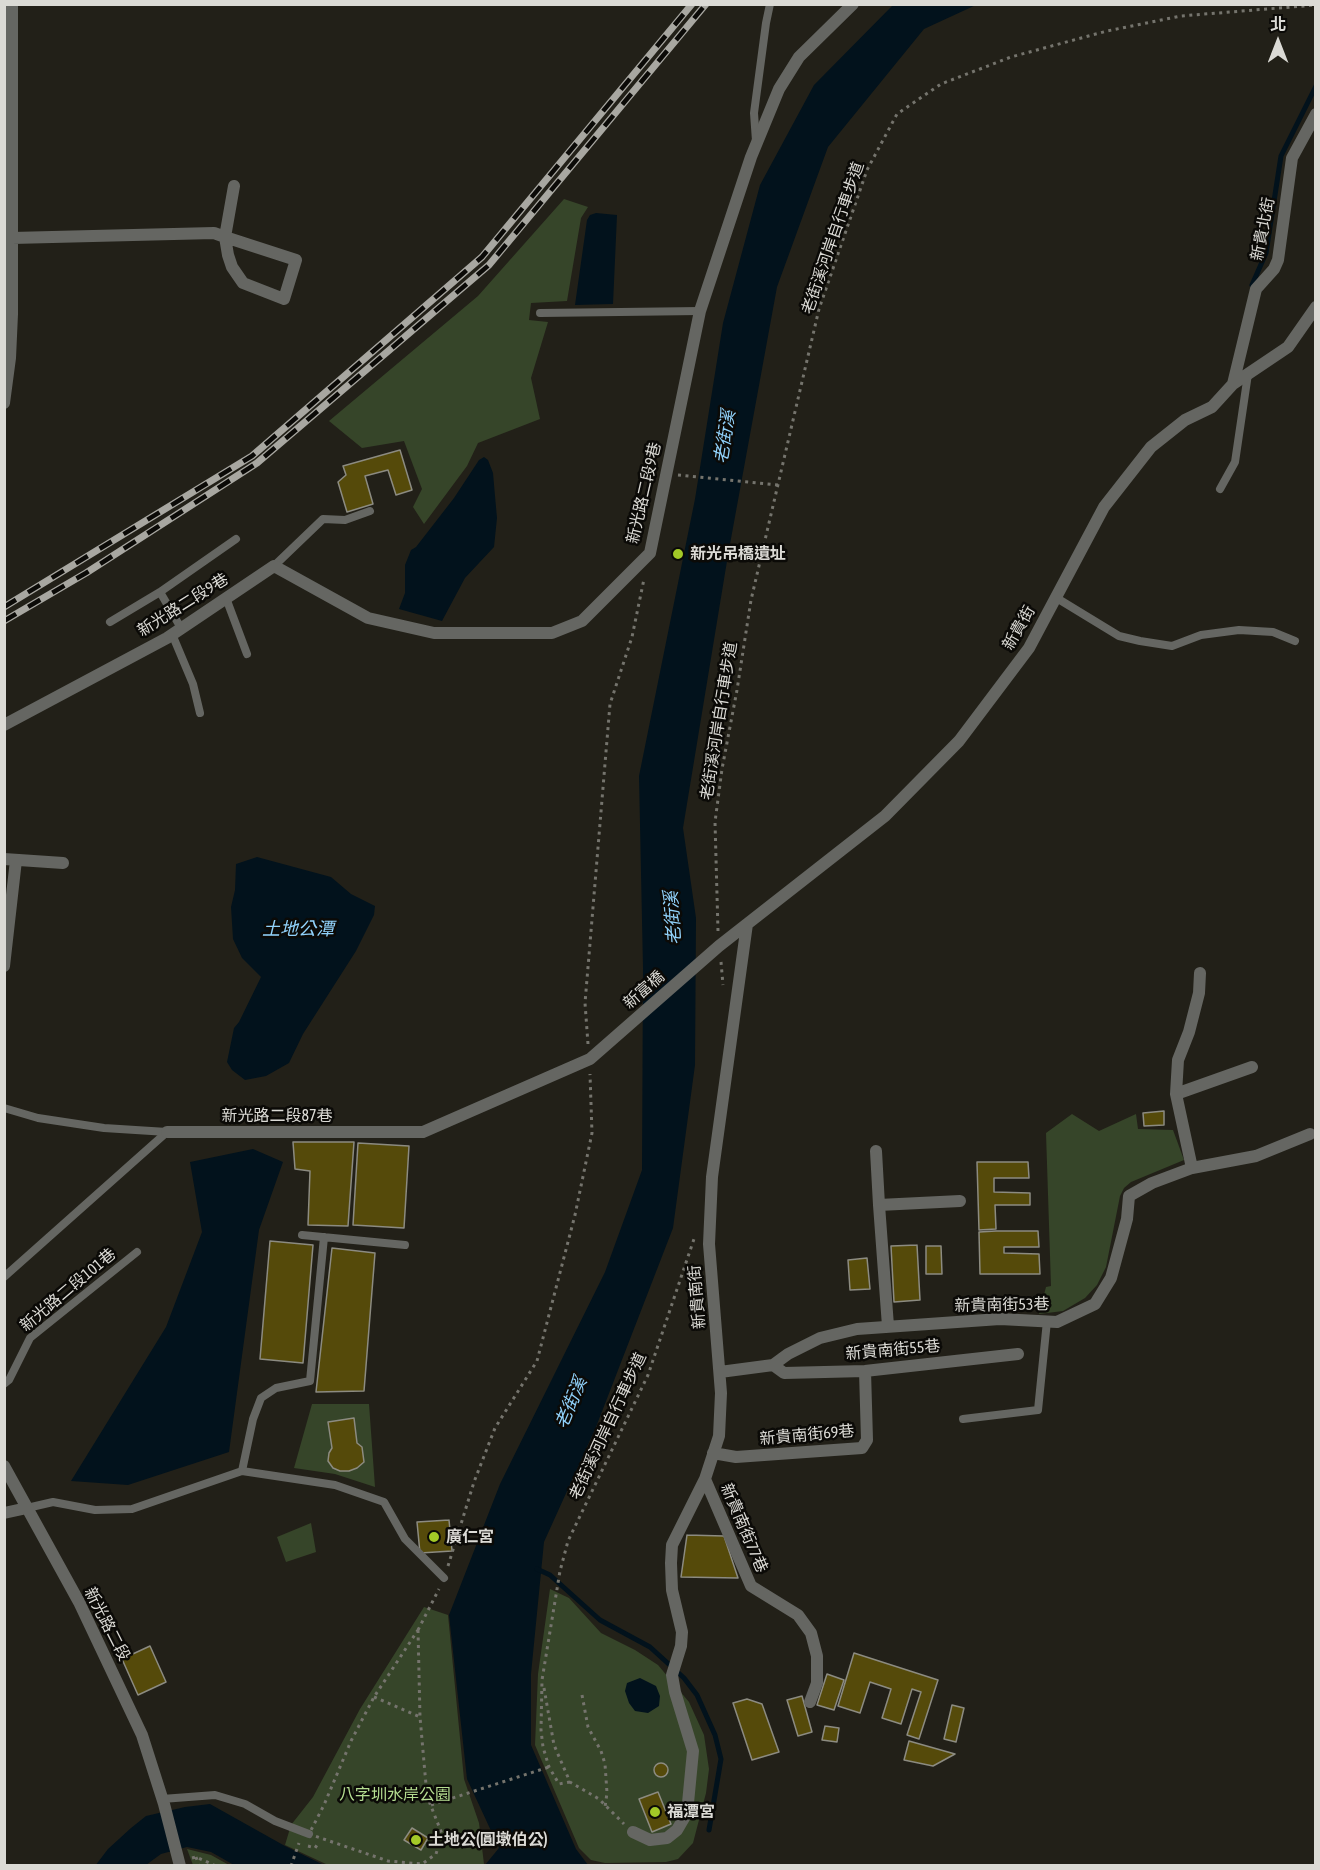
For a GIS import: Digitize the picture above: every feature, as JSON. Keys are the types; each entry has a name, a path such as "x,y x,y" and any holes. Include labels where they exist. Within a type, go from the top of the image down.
{"street":[{"path":"4,403 11,347 12,4"},
{"name":"新光路二段9巷","path":"4,725 176,631 274,566 368,618 434,633 552,633 582,621 650,553 700,311 756,145 779,89 799,57 853,4"},
{"name":"新貴北街","path":"1233,384 1256,289 1274,270 1278,260 1292,158 1316,114"},
{"path":"12,238 214,233 225,237 296,260 284,299 243,283 232,267 225,237 234,186"},
{"name":"新貴街","path":"719,946 885,816 959,741 1029,648 1104,507 1151,447 1185,420 1212,407 1233,384 1288,348 1316,307"},
{"path":"4,966 10,860 63,863"},
{"name":"新貴南街","path":"633,1832 650,1840 668,1838 677,1830 684,1818 688,1803 693,1751 672,1675 681,1646 682,1632 672,1590 672,1545 705,1479 719,1436 720,1372 709,1244 712,1177 747,924"},
{"name":"新富橋","path":"590,1059 719,946"},
{"path":"1192,1168 1176,1094 1178,1060 1189,1032 1199,993 1200,973"},
{"name":"新光路二段87巷","path":"167,1132 423,1132 590,1059"},
{"path":"1176,1094 1252,1067"},
{"name":"新貴南街53巷","path":"720,1372 773,1365 788,1354 820,1338 857,1329 1000,1319 1057,1322 1095,1304 1111,1278 1127,1219 1129,1197 1152,1183 1192,1168 1256,1156 1310,1134"},
{"path":"876,1151 888,1326"},
{"path":"879,1205 960,1201"},
{"name":"新貴南街55巷","path":"773,1365 784,1373 865,1371 1018,1354"},
{"name":"新貴南街69巷","path":"713,1454 736,1457 862,1448 867,1440 865,1371"},
{"name":"新光路二段","path":"4,1466 79,1602 142,1735 178,1859"},
{"name":"新貴南街77巷","path":"705,1479 751,1586 798,1616 811,1633 817,1656 817,1683 810,1702"},
{"path":"4,1513 27,1508"}],"lane":[{"path":"756,145 754,113 770,4"},
{"path":"540,313 700,311"},
{"path":"1220,489 1235,462 1248,374"},
{"path":"274,566 323,519 345,520 370,511"},
{"path":"110,622 160,592 236,539"},
{"path":"160,592 176,631 200,713"},
{"path":"1055,597 1119,636 1140,641 1172,646 1201,635 1239,630 1274,632 1295,641"},
{"path":"226,598 247,654"},
{"path":"4,1108 38,1118 93,1127 167,1132"},
{"path":"4,1278 167,1132"},
{"path":"302,1235 405,1245"},
{"path":"242,1471 253,1419 261,1398 276,1388 310,1381 324,1237"},
{"name":"新光路二段101巷","path":"4,1384 9,1380 30,1338 136,1252"},
{"path":"963,1419 1038,1410 1047,1321"},
{"path":"27,1508 53,1502 95,1510 132,1509 242,1471 335,1485 384,1502 405,1539 444,1578"},
{"path":"163,1802 215,1795 245,1804 275,1821 309,1834"}],"path":[{"name":"老街溪河岸自行車步道","path":"717,928 715,822 751,600 819,309 867,170 897,114 941,84 1011,57 1107,32 1181,16 1316,5"},
{"path":"681,475 778,485"},
{"name":"老街溪河岸自行車步道","path":"542,1680 560,1571 568,1541 648,1375 696,1233"},
{"path":"418,1630 420,1717 428,1796 442,1834 436,1854 422,1864 388,1861 309,1834 374,1697 418,1630 444,1578"},
{"path":"542,1680 542,1739 549,1767 559,1784 570,1782"},
{"path":"542,1680 554,1745 570,1782 598,1799 633,1832"},
{"path":"582,1695 588,1727 605,1764 608,1792 605,1807"},
{"path":"374,1697 420,1717"},
{"path":"430,1805 549,1767"},
{"path":"291,1866 297,1848"},
{"path":"178,1859 196,1857 216,1866"},
{"path":"196,1857 199,1866"}],"green space":[{"path":"564,199 588,207 581,218 567,301 531,303 529,320 548,322 531,378 540,419 478,443 467,466 424,524 413,507 422,489 404,441 362,448 329,421 478,296"},
{"path":"1072,1114 1099,1131 1136,1114 1138,1129 1173,1130 1184,1160 1131,1182 1124,1188 1120,1196 1106,1267 1097,1285 1085,1298 1063,1311 1039,1314 1046,1287 1051,1286 1046,1133"},
{"path":"312,1404 369,1404 375,1487 335,1474 294,1468"},
{"path":"311,1523 316,1552 286,1562 277,1537"},
{"path":"550,1589 569,1598 601,1633 635,1650 658,1665 689,1702 704,1735 709,1769 706,1793 693,1843 678,1859 666,1862 605,1863 591,1860 579,1848 535,1745 538,1674"},
{"name":"八字圳水岸公園","path":"424,1607 448,1615 464,1779 479,1823 484,1864 328,1865 285,1845 291,1825 313,1797 360,1709"},
{"path":"187,1849 211,1855 229,1865 193,1865"}],"water":[{"name":"老街溪","path":"893,5 976,5 924,29 828,147 777,287 728,555 683,828 696,918 695,1065 673,1228 596,1427 544,1542 531,1674 531,1745 576,1849 588,1865 485,1865 499,1848 467,1779 449,1615 500,1484 605,1272 642,1170 643,968 639,776 695,499 723,323 760,185 814,85"},
{"path":"596,213 617,215 613,304 575,305 587,220 590,215"},
{"path":"484,457 488,460 493,473 497,518 494,547 465,578 442,621 399,609 405,593 405,565 411,550 416,547 454,498 479,460"},
{"name":"土地公潭","path":"257,857 331,877 351,894 375,906 374,915 356,951 303,1034 289,1063 266,1076 245,1080 232,1070 227,1062 234,1028 261,977 242,958 233,939 231,907 235,890 236,864"},
{"path":"253,1149 283,1162 259,1230 229,1452 128,1485 71,1481 166,1327 202,1232 190,1162"},
{"path":"640,1678 656,1686 660,1696 659,1706 648,1713 635,1711 625,1691 627,1683"},
{"path":"210,1804 324,1865 234,1865 211,1852 187,1847 161,1854 146,1865 95,1866 108,1849 146,1816"}],"building":[{"path":"400,450 412,490 396,495 388,470 365,476 373,504 347,512 338,482 346,475 343,466"},
{"path":"1164,1111 1164,1125 1144,1126 1143,1113"},
{"path":"293,1142 354,1142 348,1226 308,1225 310,1171 295,1169"},
{"path":"358,1143 409,1146 404,1228 353,1225"},
{"path":"977,1162 1028,1162 1029,1178 994,1178 994,1192 1030,1193 1030,1205 995,1205 996,1229 979,1230"},
{"path":"1038,1231 1039,1247 1004,1247 1004,1253 1039,1254 1040,1274 980,1274 979,1232"},
{"path":"270,1241 313,1245 303,1363 260,1359"},
{"path":"917,1245 920,1300 894,1302 891,1246"},
{"path":"926,1246 941,1246 942,1274 926,1274"},
{"path":"332,1248 375,1253 364,1391 316,1392"},
{"path":"867,1258 870,1289 850,1290 848,1260"},
{"path":"354,1418 357,1443 362,1447 364,1462 349,1471 340,1471 333,1468 328,1461 332,1448 328,1422"},
{"name":"廣仁宮","path":"449,1520 452,1551 420,1553 417,1522"},
{"path":"687,1535 724,1536 738,1578 681,1577"},
{"path":"150,1646 166,1682 138,1695 122,1659"},
{"path":"854,1653 938,1680 919,1739 907,1735 921,1692 912,1689 901,1724 882,1718 891,1689 870,1682 860,1713 838,1706"},
{"path":"827,1674 844,1680 834,1710 817,1705"},
{"path":"802,1696 812,1732 798,1736 787,1700"},
{"path":"747,1699 762,1704 779,1752 752,1760 733,1703"},
{"path":"952,1705 964,1708 956,1742 944,1739"},
{"path":"825,1726 839,1728 837,1742 822,1740"},
{"path":"909,1741 955,1754 933,1766 904,1760"},
{"path":"658,1763 664,1763 668,1770 664,1777 658,1777 654,1773 654,1767"},
{"name":"福潭宮","path":"658,1792 671,1824 652,1832 639,1799"},
{"path":"412,1828 428,1838 421,1850 404,1840"}],"waterway":[{"path":"1252,285 1266,253 1281,156 1316,86"},
{"path":"537,1569 550,1575 600,1620 650,1647 684,1678 697,1695 715,1735 721,1759 709,1830"}],"railway":[{"path":"4,607 252,456 482,257 692,4"},
{"path":"4,621 86,573 257,463 489,265 706,4"}],"place":[{"name":"新光吊橋遺址","path":"678,554"},
{"name":"廣仁宮","path":"434,1537"},
{"name":"福潭宮","path":"655,1812"},
{"name":"土地公(圓墩伯公)","path":"416,1840"}]}
